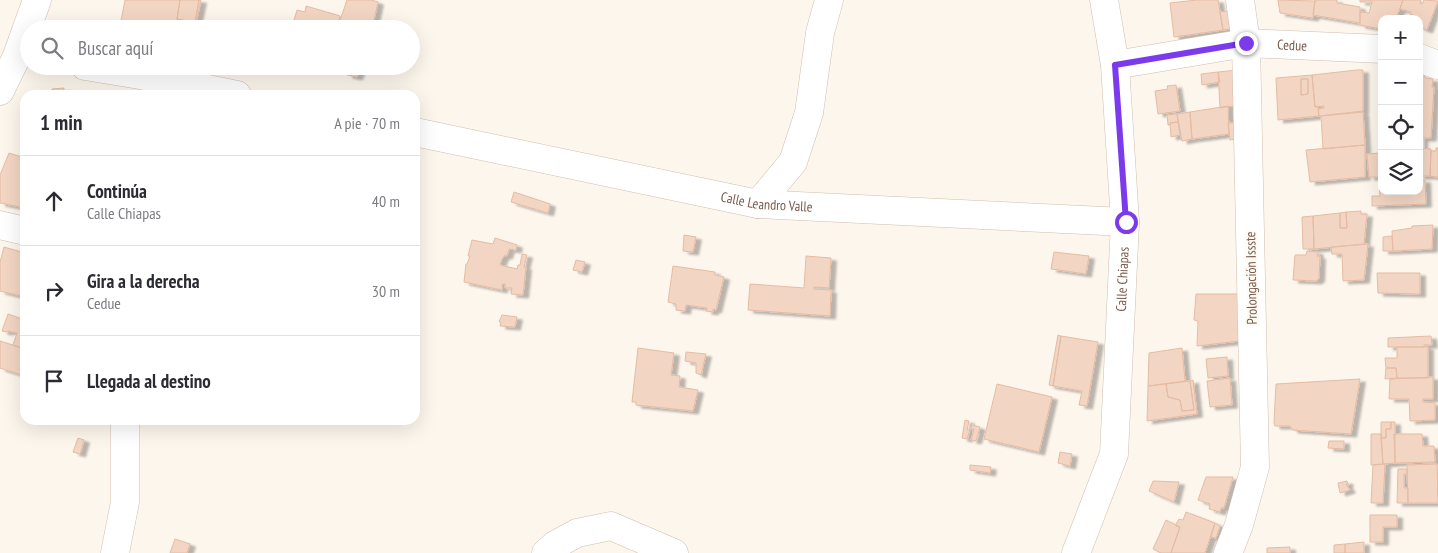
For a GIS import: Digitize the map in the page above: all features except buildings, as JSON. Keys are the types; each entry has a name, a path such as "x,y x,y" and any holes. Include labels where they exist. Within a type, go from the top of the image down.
{"street":[{"path":"28,20 36,0"},
{"path":"758,204 793,162 809,113 820,32 829,0"},
{"name":"Calle Chiapas","path":"1076,553 1114,454 1126,222 1115,65 1104,0"},
{"name":"Prolongación Issste","path":"1228,553 1239,525 1255,467 1246,43 1240,0"},
{"path":"0,91 20,42"},
{"name":"Cedue","path":"1115,65 1246,43 1378,49"},
{"path":"1423,59 1438,65"},
{"path":"140,75 213,90"},
{"name":"Calle Leandro Valle","path":"420,133 758,204 1126,222"},
{"path":"0,225 20,231"},
{"path":"115,553 125,502 125,425"},
{"path":"546,553 555,545 577,533 611,526 674,553"}],"route":[{"path":"1126,222 1115,65 1246,43"}]}
